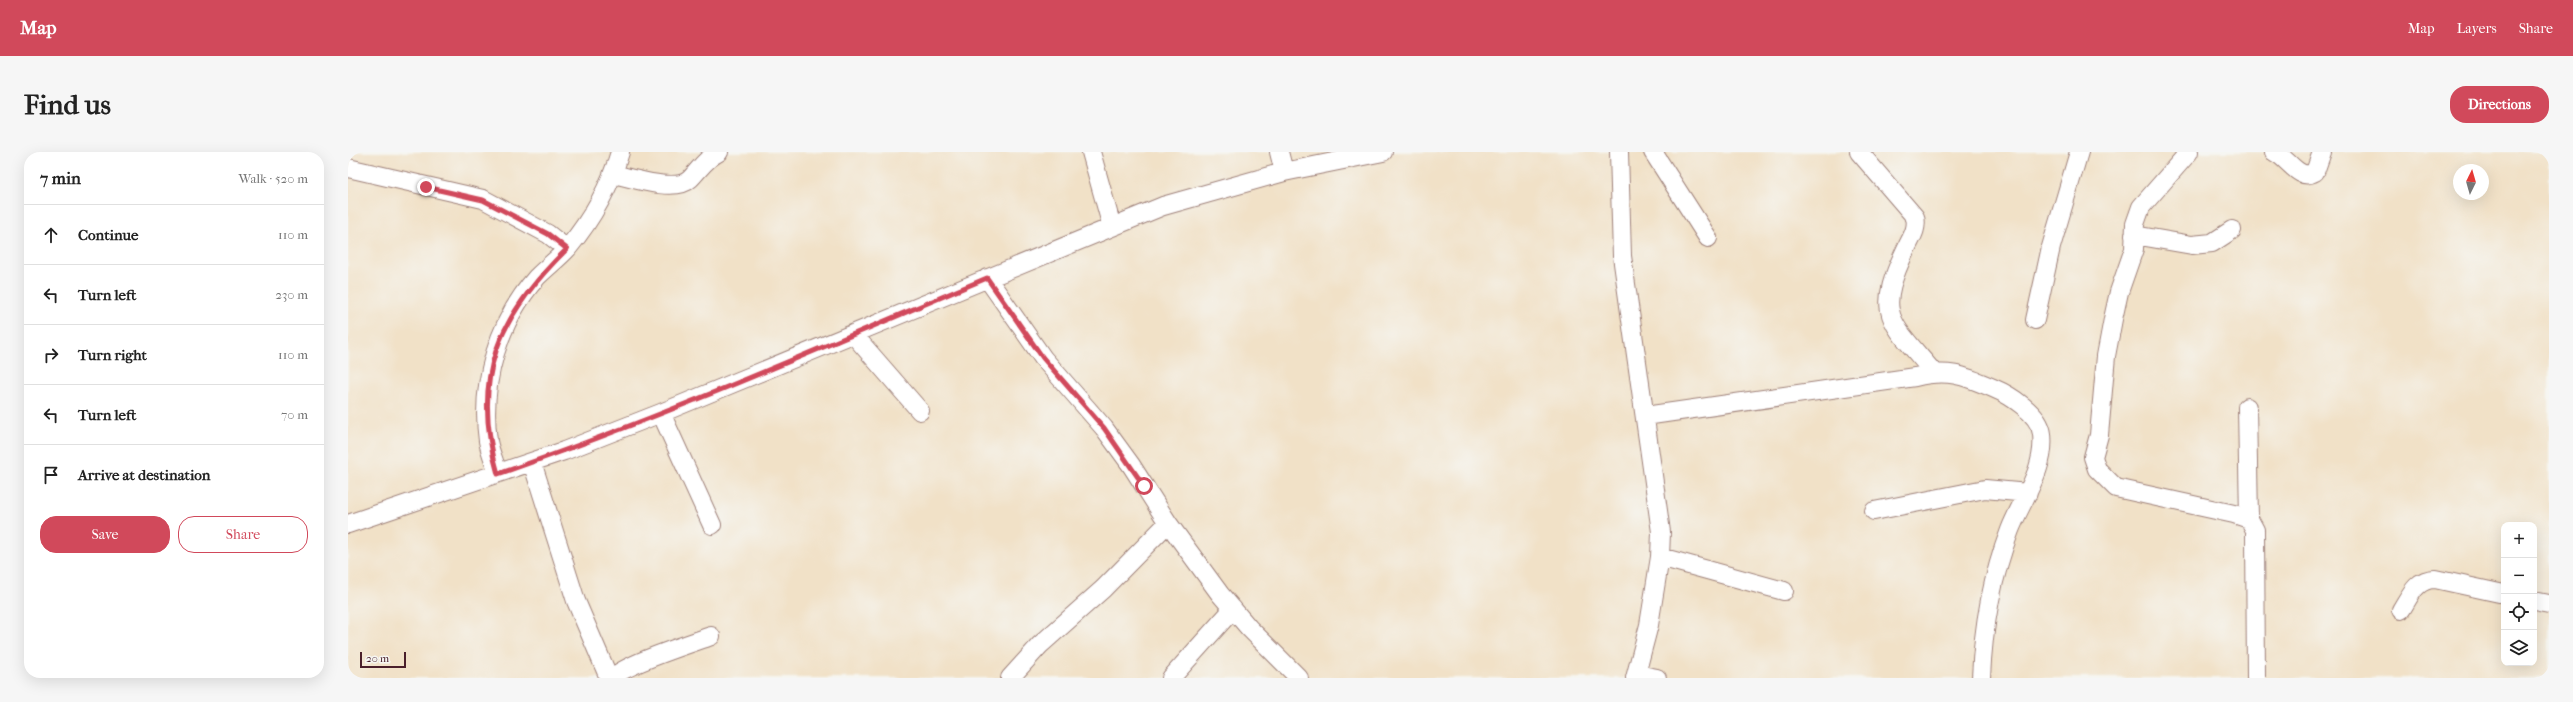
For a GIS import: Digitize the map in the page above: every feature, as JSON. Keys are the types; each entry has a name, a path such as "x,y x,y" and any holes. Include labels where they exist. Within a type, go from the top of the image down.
{"street":[{"path":"498,474 488,442 486,405 490,371 504,328 522,298 537,278 567,249 589,220 614,174 620,152"},
{"path":"614,174 670,186 682,185 689,180 702,163 719,152"},
{"path":"1091,152 1112,227"},
{"path":"1279,152 1284,172"},
{"path":"348,524 532,462 662,413 1163,206 1284,172 1383,152"},
{"path":"1618,152 1622,256 1661,532 1660,557 1649,625 1636,676 1656,678"},
{"path":"1653,152 1708,238"},
{"path":"1859,152 1916,217 1915,231 1894,275 1888,301 1889,316 1934,372"},
{"path":"2035,320 2051,247 2079,152"},
{"path":"2189,152 2141,207 2135,224 2134,248 2119,292 2106,356 2100,435 2093,457 2098,469 2116,488 2227,512 2249,520"},
{"path":"2274,152 2302,175 2309,175 2315,172 2322,152"},
{"path":"348,168 483,200 548,234 567,249"},
{"path":"2134,235 2192,245 2212,243 2232,230"},
{"path":"987,278 1043,358 1104,428 1131,464 1168,523 1233,609 1299,678"},
{"path":"853,334 920,411"},
{"path":"1645,416 1915,377 1934,372 1953,373 1973,379 1999,390 2029,410 2042,432 2042,451 2037,472 2010,530 1993,587 1985,626 1981,678"},
{"path":"2247,407 2249,520 2255,530 2256,678"},
{"path":"662,413 712,525"},
{"path":"532,462 576,601 609,678"},
{"path":"1874,511 1985,489 2028,493"},
{"path":"1010,678 1040,645 1103,589 1168,523"},
{"path":"1660,557 1784,591"},
{"path":"2401,610 2416,586 2425,579 2435,579 2501,593"},
{"path":"2537,602 2549,604"},
{"path":"1171,678 1233,609"},
{"path":"613,678 616,674 638,664 711,636"}],"route":[{"path":"426,187 454,192 483,200 548,234 567,249 537,278 522,298 504,328 490,371 486,405 488,442 498,474 564,451 724,388 987,278 1043,358 1076,394 1104,428 1131,464 1144,486"}]}
